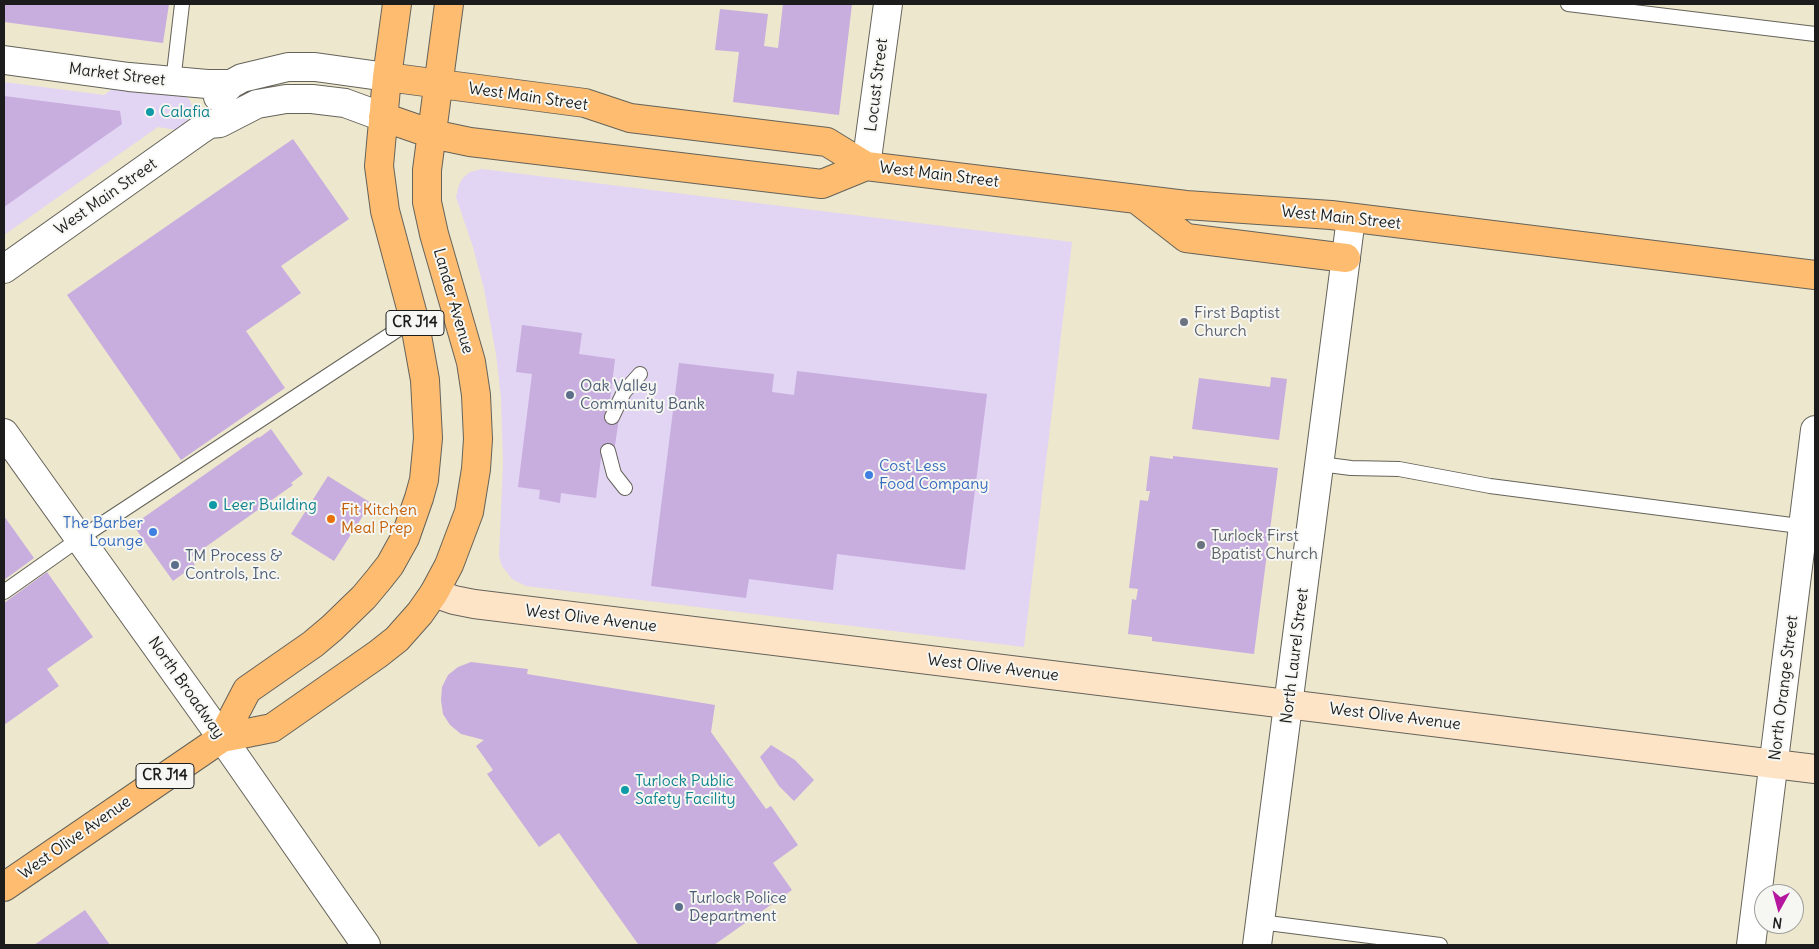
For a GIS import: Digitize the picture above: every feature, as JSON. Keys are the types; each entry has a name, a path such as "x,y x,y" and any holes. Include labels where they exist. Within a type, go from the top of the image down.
{"main road":[{"name":"CR J14","path":"397,4 387,77 379,166 385,211 414,319"},
{"name":"Lander Avenue","path":"434,592 449,565 467,517 476,470 478,438 476,395 471,362 438,250 427,202 427,170 449,4"},
{"name":"West Main Street","path":"387,77 585,103 630,118 827,142 866,166 1186,205 1351,218 1815,275"},
{"name":"West Main Street","path":"383,117 432,134 470,142 822,184 866,166"},
{"path":"1136,199 1186,238 1346,258"},
{"name":"West Olive Avenue","path":"222,738 247,690 332,628 364,597 390,565 405,538 413,519 424,480 428,420 426,388 414,319"},
{"name":"West Olive Avenue","path":"4,887 222,738 272,728 387,648 413,621 434,592"}],"street":[{"name":"Locust Street","path":"866,166 888,4"},
{"name":"Market Street","path":"4,60 173,82 231,84"},
{"name":"West Main Street","path":"209,124 209,113 217,98 231,84 253,75 288,67 315,67 387,77"},
{"name":"West Main Street","path":"4,269 209,124 220,123 257,104 286,99 312,99 341,102 383,117"},
{"name":"North Laurel Street","path":"1259,934 1351,218"},
{"name":"North Orange Street","path":"1751,945 1774,764 1809,528 1815,430"},
{"name":"North Broadway","path":"4,433 222,738 366,945"},
{"name":"West Olive Avenue","path":"434,592 454,600 474,604 1815,769"}],"lane":[{"path":"173,82 182,4"},
{"path":"1568,4 1815,34"},
{"path":"4,592 79,539 414,319"},
{"path":"612,417 624,392 640,374"},
{"path":"608,451 614,474 625,488"},
{"path":"1320,464 1351,468 1399,469 1490,486 1809,528"},
{"path":"1259,934 1440,945"}],"shaded area":[{"path":"4,82 104,95 118,85 185,96 190,100 193,110 190,118 177,130 158,127 4,235"},
{"path":"482,169 1072,242 1024,647 526,586 512,579 502,566 499,556 503,464 501,398 496,354 484,289 473,247 456,197 462,179 470,172"}],"building":[{"path":"4,4 169,4 163,43 4,22"},
{"path":"783,4 852,4 839,115 733,102 739,52 715,50 720,9 768,14 764,46 778,48"},
{"path":"4,96 120,111 122,124 4,207"},
{"path":"293,139 349,219 281,266 301,293 246,331 285,388 181,460 67,295"},
{"name":"Oak Valley Community Bank","path":"522,325 582,333 579,354 615,359 608,416 619,418 614,452 602,450 596,498 561,493 560,503 539,499 540,490 518,487 532,374 516,372"},
{"name":"Cost Less Food Company","path":"679,363 774,374 772,392 794,395 797,371 987,394 965,570 837,554 833,590 749,579 746,598 651,586"},
{"path":"1271,377 1287,379 1279,440 1192,429 1199,378 1270,387"},
{"name":"Leer Building","path":"271,429 303,474 291,483 293,485 190,558 195,565 173,581 133,525"},
{"name":"Turlock First Bpatist Church","path":"1150,456 1173,459 1173,456 1278,468 1254,654 1152,641 1152,637 1128,634 1132,599 1136,600 1138,589 1129,588 1140,500 1148,501 1150,491 1146,491"},
{"name":"Fit Kitchen Meal Prep","path":"328,476 371,503 334,561 291,534"},
{"path":"4,516 34,558 4,580"},
{"path":"47,572 93,637 47,669 59,686 4,725 4,603"},
{"name":"Turlock Public Safety Facility","path":"471,662 528,669 527,674 715,705 711,732 766,809 771,806 798,845 773,863 792,890 714,945 636,945 638,944 559,833 539,847 487,774 493,770 476,746 484,740 461,734 450,725 443,714 442,687 448,675 458,667"},
{"path":"771,745 795,760 814,780 794,801 779,786 760,757"},
{"path":"85,910 110,945 34,945"}],"place":[{"name":"Calafia","path":"150,112"},
{"name":"First Baptist Church","path":"1184,322"},
{"name":"Oak Valley Community Bank","path":"570,395"},
{"name":"Cost Less Food Company","path":"869,475"},
{"name":"Leer Building","path":"213,505"},
{"name":"Fit Kitchen Meal Prep","path":"331,519"},
{"name":"The Barber Lounge","path":"153,532"},
{"name":"Turlock First Bpatist Church","path":"1201,545"},
{"name":"TM Process & Controls, Inc.","path":"175,565"},
{"name":"Turlock Public Safety Facility","path":"625,790"},
{"name":"Turlock Police Department","path":"679,907"}]}
